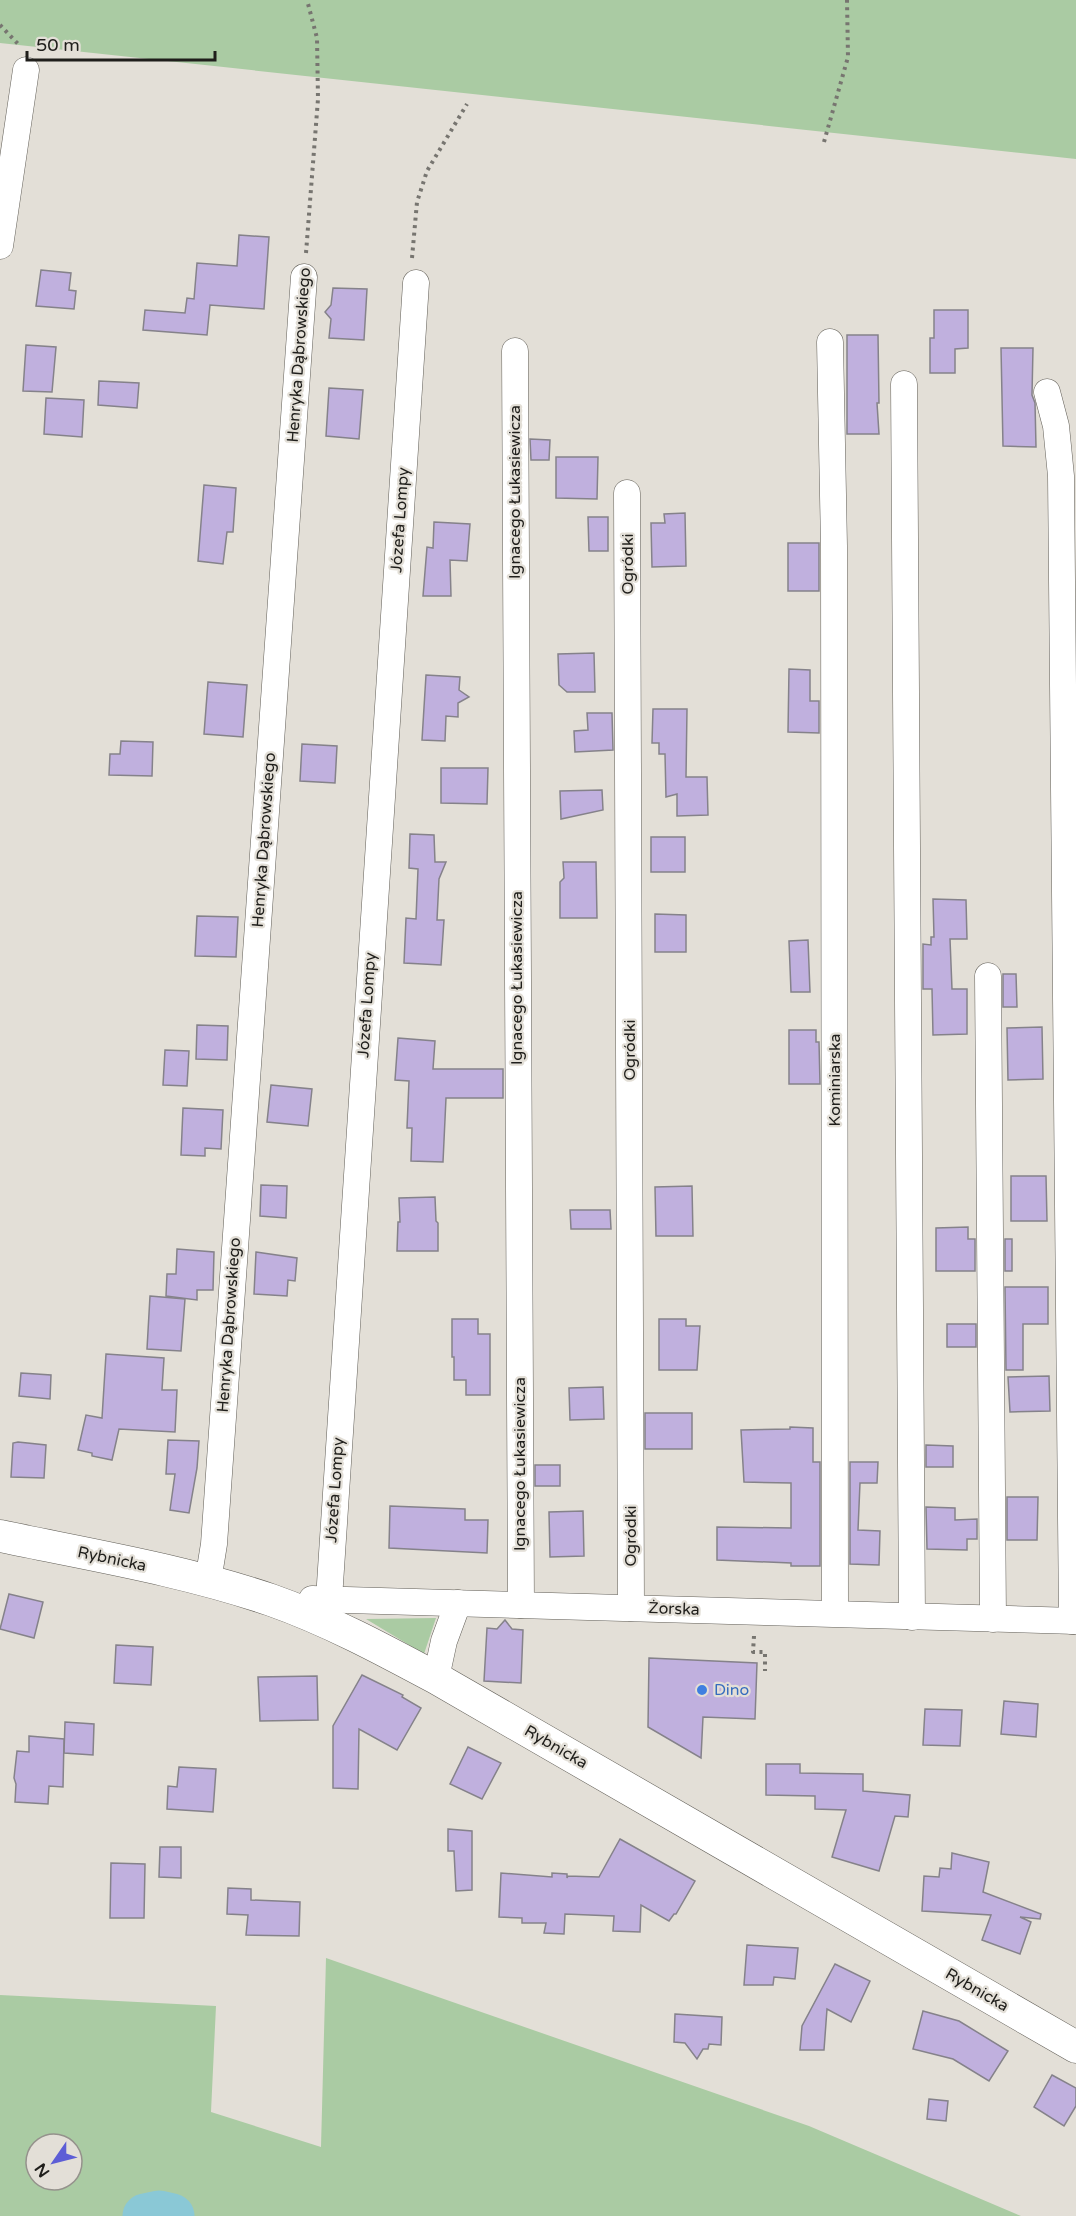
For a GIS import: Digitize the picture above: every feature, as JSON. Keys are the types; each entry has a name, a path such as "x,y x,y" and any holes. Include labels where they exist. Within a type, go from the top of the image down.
{"main road":[{"name":"Rybnicka","path":"0,1536 208,1581 273,1601 336,1626 436,1678 1076,2047"}],"street":[{"path":"0,246 26,70"},
{"name":"Henryka Dąbrowskiego","path":"208,1581 214,1544 304,277"},
{"name":"Józefa Lompy","path":"328,1599 416,283"},
{"name":"Kominiarska","path":"830,342 834,546 836,1613"},
{"name":"Ignacego Łukasiewicza","path":"515,351 521,1605"},
{"path":"904,384 912,1617"},
{"path":"1047,392 1056,426 1061,476 1074,1621"},
{"name":"Ogródki","path":"627,492 631,1608"},
{"path":"988,976 993,1619"},
{"name":"Żorska","path":"273,1601 328,1599 1074,1621"},
{"path":"436,1678 444,1641 458,1603"}],"path":[{"name":"Henryka Dąbrowskiego","path":"304,277 318,99 317,38 308,0"},
{"path":"824,142 848,57 847,0"},
{"path":"416,283 411,272 417,202 427,171 467,104"},
{"path":"758,1611 758,1633 755,1633 753,1652 765,1652 765,1671"}],"green space":[{"path":"0,0 1076,0 1076,159 0,43"},
{"path":"436,1618 424,1654 366,1619"},
{"path":"326,1958 809,2126 1021,2216 0,2216 0,1995 216,2006 211,2112 321,2147"}],"building":[{"path":"239,235 269,237 264,309 210,305 207,335 143,330 145,310 185,313 187,298 194,299 197,263 237,266"},
{"path":"41,270 71,273 69,290 76,291 74,309 36,306"},
{"path":"333,288 367,289 364,340 329,338 331,319 325,312 331,305"},
{"path":"934,310 968,310 968,348 955,349 955,373 930,373 930,338 934,338"},
{"path":"847,335 878,335 879,434 847,434"},
{"path":"26,345 56,347 52,392 23,391"},
{"path":"1001,348 1033,348 1032,395 1035,403 1036,447 1003,446"},
{"path":"99,381 139,383 137,408 98,405"},
{"path":"329,388 363,390 359,439 326,436"},
{"path":"46,398 84,400 82,437 44,434"},
{"path":"530,439 550,440 549,460 531,460"},
{"path":"556,457 598,457 597,499 556,498"},
{"path":"204,485 236,488 233,532 227,532 223,564 198,561"},
{"path":"685,513 686,566 652,567 651,523 665,523 664,514"},
{"path":"588,517 608,517 608,551 589,551"},
{"path":"434,522 470,524 467,561 450,560 451,596 423,596 427,547 433,548"},
{"path":"788,543 819,543 819,591 788,591"},
{"path":"594,653 595,692 567,692 559,685 558,654"},
{"path":"789,669 810,670 810,701 819,701 819,733 788,732"},
{"path":"426,675 460,677 459,690 469,697 458,703 458,717 446,716 445,741 422,740"},
{"path":"208,682 247,685 243,737 204,734"},
{"path":"653,709 687,709 686,777 707,777 708,815 677,816 677,794 666,797 665,754 659,754 659,743 652,743"},
{"path":"587,713 612,713 613,750 575,752 574,731 588,730"},
{"path":"121,741 153,742 152,776 109,775 110,754 120,754"},
{"path":"302,744 337,746 335,783 300,781"},
{"path":"441,768 488,768 487,804 441,803"},
{"path":"602,790 603,810 561,819 560,791"},
{"path":"410,834 434,835 435,862 446,862 439,879 437,920 444,920 441,965 404,963 406,918 416,919 418,869 409,868"},
{"path":"651,837 685,837 685,872 651,872"},
{"path":"563,862 596,862 597,918 560,918 560,882 564,878"},
{"path":"933,899 966,900 967,939 950,939 952,989 967,989 967,1034 933,1035 932,989 923,989 923,944 931,945 931,937 934,937"},
{"path":"655,914 686,915 686,952 655,952"},
{"path":"197,916 238,917 236,957 195,956"},
{"path":"808,940 810,992 791,992 789,941"},
{"path":"1003,974 1016,974 1017,1007 1003,1007"},
{"path":"197,1025 228,1026 227,1060 196,1059"},
{"path":"1042,1027 1043,1079 1008,1080 1007,1028"},
{"path":"789,1030 816,1030 816,1042 819,1042 820,1084 789,1084"},
{"path":"398,1038 435,1041 433,1069 503,1069 503,1098 446,1098 443,1162 411,1161 412,1128 407,1128 409,1081 395,1080"},
{"path":"165,1050 189,1051 187,1086 163,1085"},
{"path":"271,1085 312,1089 308,1126 267,1122"},
{"path":"183,1108 223,1110 221,1149 205,1148 205,1156 181,1155"},
{"path":"1011,1176 1046,1176 1047,1221 1011,1221"},
{"path":"261,1185 287,1186 286,1218 260,1216"},
{"path":"692,1186 693,1236 656,1236 655,1187"},
{"path":"435,1197 438,1251 397,1251 398,1222 400,1222 399,1198"},
{"path":"570,1210 610,1210 611,1229 571,1229"},
{"path":"968,1227 968,1239 975,1239 975,1271 936,1271 936,1228"},
{"path":"1005,1239 1012,1239 1012,1271 1005,1271"},
{"path":"177,1249 214,1252 213,1290 197,1290 197,1300 166,1296 167,1274 176,1274"},
{"path":"256,1252 297,1258 295,1281 288,1280 287,1296 254,1294"},
{"path":"1005,1287 1048,1287 1048,1324 1023,1324 1023,1370 1006,1370"},
{"path":"150,1296 185,1299 181,1351 147,1349"},
{"path":"452,1319 478,1319 478,1334 490,1334 490,1395 466,1395 466,1380 454,1380"},
{"path":"659,1319 686,1319 686,1326 700,1326 697,1370 659,1370"},
{"path":"947,1324 976,1324 976,1347 947,1347"},
{"path":"106,1354 164,1358 162,1390 177,1390 175,1432 119,1429 112,1460 92,1456 92,1453 78,1450 86,1415 102,1418"},
{"path":"21,1373 51,1375 50,1399 19,1396"},
{"path":"1049,1376 1050,1411 1010,1412 1008,1377"},
{"path":"603,1387 604,1419 570,1420 569,1388"},
{"path":"645,1413 692,1413 692,1449 645,1449"},
{"path":"790,1427 813,1428 813,1462 820,1462 820,1566 717,1560 717,1527 791,1528 791,1483 744,1482 741,1430 790,1429"},
{"path":"168,1440 199,1441 189,1513 170,1510 175,1474 166,1474"},
{"path":"13,1443 46,1445 44,1478 11,1477"},
{"path":"926,1445 953,1446 953,1467 926,1467"},
{"path":"850,1462 878,1462 877,1483 860,1483 858,1530 880,1531 879,1565 850,1564"},
{"path":"535,1465 560,1465 560,1486 535,1486"},
{"path":"1007,1497 1038,1497 1037,1540 1007,1540"},
{"path":"390,1506 465,1509 465,1520 488,1520 487,1553 389,1548"},
{"path":"926,1507 955,1508 955,1520 977,1519 977,1539 967,1539 967,1550 927,1549"},
{"path":"583,1511 584,1556 550,1557 549,1512"},
{"path":"9,1594 43,1602 34,1638 0,1629"},
{"path":"505,1620 512,1629 523,1630 521,1683 484,1681 487,1628 497,1629"},
{"path":"116,1645 153,1647 151,1685 114,1683"},
{"name":"Dino","path":"649,1658 757,1663 755,1719 703,1717 701,1758 648,1727"},
{"path":"362,1675 403,1695 402,1697 421,1708 397,1750 359,1729 358,1789 333,1788 333,1726"},
{"path":"317,1676 318,1720 260,1721 258,1677"},
{"path":"1004,1701 1038,1704 1036,1737 1001,1734"},
{"path":"925,1709 962,1710 960,1746 923,1745"},
{"path":"65,1722 94,1724 93,1755 64,1753"},
{"path":"29,1736 64,1739 63,1787 49,1786 48,1804 15,1802 14,1778 17,1751 29,1752"},
{"path":"468,1747 501,1763 482,1799 450,1784"},
{"path":"766,1764 800,1764 800,1773 863,1774 863,1791 910,1795 908,1817 895,1816 879,1871 832,1857 846,1810 815,1809 815,1796 766,1795"},
{"path":"179,1767 216,1769 213,1812 167,1809 168,1786 177,1787"},
{"path":"448,1829 472,1831 472,1890 456,1891 454,1851 448,1851"},
{"path":"620,1839 695,1881 676,1914 669,1921 641,1905 640,1932 613,1931 614,1916 565,1914 564,1934 544,1933 546,1923 522,1923 522,1918 499,1917 501,1873 552,1877 552,1873 567,1874 567,1878 568,1876 599,1877"},
{"path":"160,1847 181,1847 181,1878 159,1877"},
{"path":"952,1853 989,1862 983,1892 1041,1914 1040,1919 1020,1917 1031,1922 1020,1954 982,1940 991,1915 922,1911 924,1876 939,1877 940,1868 951,1869"},
{"path":"111,1863 145,1864 144,1918 110,1918"},
{"path":"228,1888 251,1889 251,1900 300,1902 299,1936 246,1935 248,1915 227,1914"},
{"path":"747,1945 798,1948 795,1979 774,1977 773,1985 744,1985"},
{"path":"835,1964 870,1981 851,2022 827,2009 824,2050 800,2050 802,2026"},
{"path":"923,2011 959,2021 1008,2051 989,2081 953,2059 913,2049"},
{"path":"675,2014 722,2017 721,2045 709,2044 708,2049 703,2049 697,2059 685,2043 674,2042"},
{"path":"1052,2075 1076,2088 1076,2106 1064,2126 1034,2107"},
{"path":"929,2099 948,2101 946,2121 927,2119"}],"waterway":[{"path":"145,2216 159,2213 172,2216"}],"place":[{"name":"Dino","path":"702,1690"}]}
